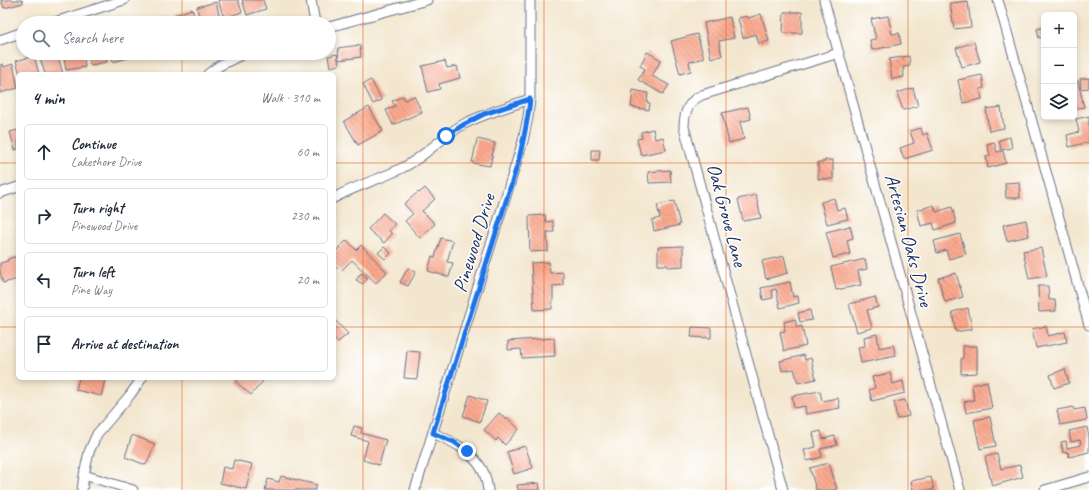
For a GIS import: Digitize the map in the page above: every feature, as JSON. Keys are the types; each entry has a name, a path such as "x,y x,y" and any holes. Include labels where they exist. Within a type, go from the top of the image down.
{"street":[{"path":"74,16 124,0"},
{"path":"311,0 314,16"},
{"path":"336,25 427,0"},
{"name":"Pinewood Drive","path":"415,490 524,142 530,99 530,0"},
{"name":"Artesian Oaks Drive","path":"824,0 960,490"},
{"path":"998,0 1089,325"},
{"path":"0,40 16,34"},
{"name":"Oak Grove Lane","path":"783,490 684,128 684,119 688,107 697,97 839,53"},
{"path":"211,72 231,60"},
{"path":"336,197 406,167 446,136 484,114 530,99"},
{"path":"0,193 16,188"},
{"path":"82,490 89,452 97,434 141,380"},
{"path":"433,433 454,442 475,459 484,473 488,490"},
{"path":"84,474 133,490"},
{"path":"1045,490 1089,477"}],"building":[{"path":"1,0 22,0 23,3 4,8"},
{"path":"218,0 238,0 242,12 230,16 223,16"},
{"path":"242,0 263,0 266,9 247,15"},
{"path":"968,1 971,27 954,29 950,3"},
{"path":"216,2 219,16 199,16 197,7"},
{"path":"192,9 194,16 174,16"},
{"path":"784,12 802,12 802,33 783,33"},
{"path":"761,14 769,41 759,44 756,34 743,38 738,18 747,16 748,18"},
{"path":"888,16 892,34 899,33 901,44 872,50 870,40 876,39 871,19"},
{"path":"730,17 734,38 719,41 722,56 711,58 704,23"},
{"path":"1041,28 1041,38 1039,38 1037,29"},
{"path":"697,34 704,58 689,62 691,71 680,74 671,41"},
{"path":"974,42 980,62 962,67 956,48"},
{"path":"360,45 361,57 339,60 338,48"},
{"path":"647,52 661,60 652,76 669,85 663,94 638,80 645,69 640,66"},
{"path":"336,54 339,65 330,67 329,60 336,60"},
{"path":"909,56 910,66 903,67 904,77 892,79 889,59"},
{"path":"35,60 38,72 19,72 16,61"},
{"path":"41,60 59,60 62,72 44,72"},
{"path":"64,60 84,60 85,67 66,70"},
{"path":"89,60 107,60 107,62 90,65"},
{"path":"445,61 447,68 457,66 460,78 439,84 440,89 428,92 422,66"},
{"path":"3,64 4,67 13,64 16,78 16,89 0,93 0,65"},
{"path":"982,75 984,88 980,89 982,99 963,103 958,80"},
{"path":"1089,78 1089,88 1081,89 1080,79"},
{"path":"371,80 382,100 373,104 363,84"},
{"path":"1077,81 1084,107 1077,108 1077,84"},
{"path":"913,88 918,106 903,110 897,93"},
{"path":"633,90 648,93 647,102 650,103 649,110 631,107"},
{"path":"403,96 405,100 414,96 422,112 393,125 386,110 395,106 392,101"},
{"path":"369,107 383,131 358,145 344,121"},
{"path":"748,107 751,119 740,122 744,139 729,143 722,113"},
{"path":"1001,107 1004,128 989,131 986,109"},
{"path":"1089,116 1089,142 1069,147 1067,135 1079,132 1077,119"},
{"path":"921,128 923,135 927,133 933,150 904,159 900,148 914,143 910,131"},
{"path":"653,129 655,139 663,137 666,150 641,155 637,139 642,138 641,132"},
{"path":"16,130 15,150 10,132"},
{"path":"1010,137 1012,148 1001,150 999,140"},
{"path":"477,139 495,143 490,166 472,163"},
{"path":"994,142 997,152 1003,151 1006,163 988,168 986,157 990,156 987,144"},
{"path":"592,150 600,150 599,160 592,160"},
{"path":"825,160 833,160 833,179 818,179 818,162 825,162"},
{"path":"670,170 671,182 649,183 648,172"},
{"path":"1019,182 1020,198 1006,198 1005,183"},
{"path":"425,188 435,199 422,211 435,224 420,238 405,221 413,214 404,204"},
{"path":"756,195 761,218 743,221 738,199"},
{"path":"834,198 837,210 845,208 848,219 827,224 821,202"},
{"path":"674,201 680,225 654,231 652,220 660,218 657,205"},
{"path":"934,205 936,212 952,207 956,223 935,230 933,223 921,226 917,210"},
{"path":"383,213 395,224 389,231 392,234 384,243 368,229"},
{"path":"545,215 546,222 553,221 554,232 547,232 548,251 530,252 529,216"},
{"path":"1026,220 1029,236 1007,241 1003,225"},
{"path":"850,226 853,238 847,240 850,254 833,258 826,232"},
{"path":"960,234 966,254 949,259 946,250 937,253 934,241"},
{"path":"441,238 453,241 447,262 453,263 449,277 428,271 432,256 435,257"},
{"path":"347,240 356,250 361,245 387,272 376,283 352,260 341,271 336,266 336,251"},
{"path":"683,246 683,266 668,267 667,265 658,265 658,247"},
{"path":"384,247 391,253 385,259 378,253"},
{"path":"1041,248 1047,276 1029,279 1023,251"},
{"path":"784,256 788,273 766,279 762,261"},
{"path":"16,257 16,280 3,283 0,272 0,263 8,261 8,259"},
{"path":"865,259 867,269 858,271 861,285 836,290 831,267"},
{"path":"549,262 550,273 563,272 563,285 553,286 552,309 534,310 531,263"},
{"path":"408,268 416,272 408,286 400,282"},
{"path":"361,273 368,278 363,284 356,280"},
{"path":"956,273 963,297 945,302 938,278"},
{"path":"790,282 793,297 798,296 799,303 780,308 776,289 772,290 773,298 763,300 761,288"},
{"path":"1038,286 1048,286 1049,300 1055,300 1056,311 1039,312"},
{"path":"875,297 878,307 867,310 872,328 857,332 849,304"},
{"path":"968,308 972,329 956,332 952,312"},
{"path":"810,310 812,320 800,322 798,313"},
{"path":"795,319 797,327 802,326 806,346 784,351 780,332 785,331 784,322"},
{"path":"336,321 348,334 338,342 336,340"},
{"path":"1046,326 1048,336 1065,332 1067,342 1036,348 1032,329"},
{"path":"692,327 711,328 711,338 691,337"},
{"path":"877,334 879,348 893,345 896,356 861,363 858,347 865,346 864,337"},
{"path":"554,338 555,356 522,358 521,349 508,350 508,341"},
{"path":"963,346 977,346 977,373 961,374"},
{"path":"407,351 420,352 417,379 404,378"},
{"path":"804,355 805,360 811,358 816,379 798,383 794,369 782,371 780,361"},
{"path":"1065,369 1069,383 1054,388 1050,375"},
{"path":"890,373 893,384 903,381 905,393 872,401 869,390 875,388 872,377"},
{"path":"78,380 105,380 101,396 76,390"},
{"path":"238,380 263,381 251,395 236,382"},
{"path":"987,381 992,408 966,413 964,402 974,400 972,385"},
{"path":"820,391 822,401 838,398 840,408 806,414 805,406 794,408 792,396"},
{"path":"470,395 487,401 480,422 463,416"},
{"path":"905,400 909,416 897,419 894,402"},
{"path":"1073,407 1074,410 1085,408 1087,420 1060,425 1057,410"},
{"path":"499,413 506,419 507,417 519,429 505,445 498,438 496,441 484,430"},
{"path":"990,417 996,446 980,449 974,420"},
{"path":"354,426 362,428 361,433 386,440 379,465 363,460 368,441 351,436"},
{"path":"1087,427 1089,452 1069,457 1068,452 1063,453 1061,442 1066,441 1067,448 1081,445 1080,440 1071,442 1069,431"},
{"path":"821,431 823,439 835,436 837,445 820,449 822,457 807,461 804,450 816,447 813,433"},
{"path":"132,435 155,444 146,465 125,457"},
{"path":"525,446 533,468 514,474 507,452"},
{"path":"997,454 1001,469 1020,465 1023,477 992,486 985,457"},
{"path":"234,460 252,464 246,489 220,483 223,467 232,469"},
{"path":"829,463 837,489 816,490 810,468"},
{"path":"281,476 317,485 315,490 265,490 268,479 279,482"},
{"path":"931,477 934,490 913,490 911,481"},
{"path":"539,483 540,490 518,490 517,485"}],"route":[{"path":"446,136 484,114 530,99 524,142 518,163 433,433 454,442 467,451"}]}
